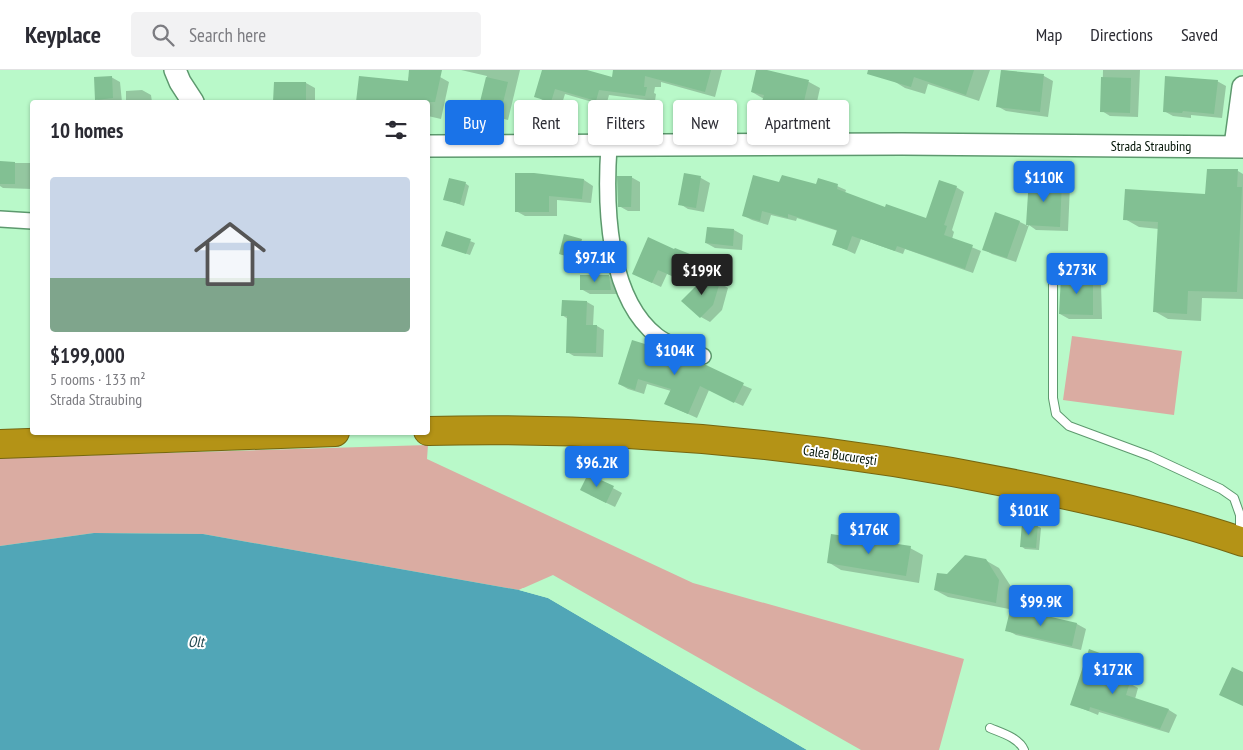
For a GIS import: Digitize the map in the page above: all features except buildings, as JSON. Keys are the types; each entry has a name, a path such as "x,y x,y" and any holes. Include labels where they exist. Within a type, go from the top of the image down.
{"highway":[{"name":"Calea București","path":"430,430 551,431 654,436 738,443 905,464 1079,498 1202,529 1241,541"},
{"path":"0,444 251,435"}],"main road":[{"path":"175,70 192,100"},
{"path":"1239,146 1243,87"},
{"name":"Strada Straubing","path":"430,146 911,144 1239,146"}],"street":[{"path":"609,146 608,203 611,237 618,271 626,292 645,326 659,338 703,356"},
{"path":"0,219 30,221"}],"lane":[{"path":"1053,274 1052,398 1056,414 1069,426 1150,456 1221,489 1234,498 1240,515 1241,541"},
{"path":"990,728 1012,737 1022,745 1024,750"}],"shaded area":[{"path":"1072,336 1182,351 1174,415 1063,400"},
{"path":"428,445 427,459 693,583 964,659 939,750 861,750 553,575 519,590 203,534 94,533 0,546 0,458"}],"water":[{"name":"Olt","path":"94,533 203,534 519,590 548,598 807,750 0,750 0,546"}],"pier":[{"path":"523,588 549,596 810,750 807,750 548,598 519,590"}]}
